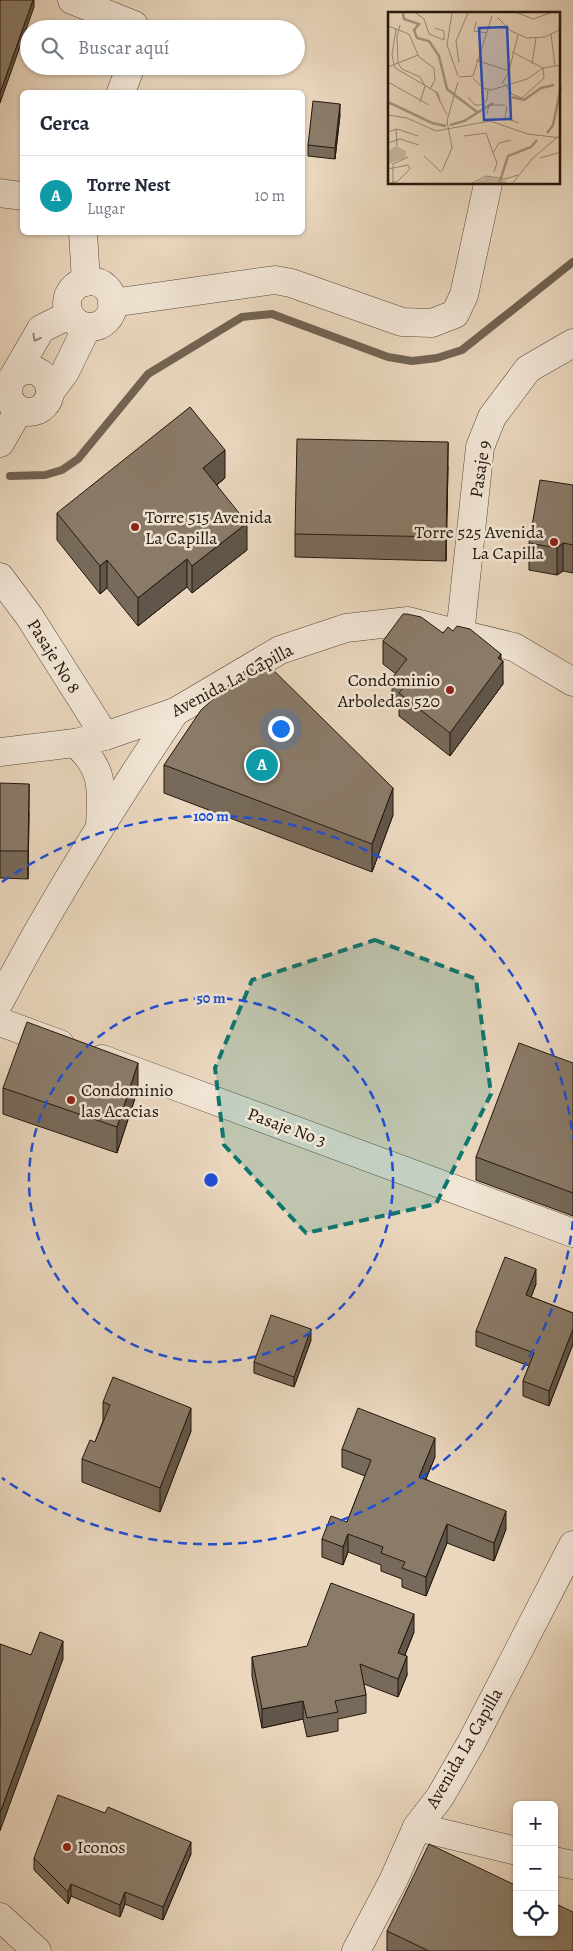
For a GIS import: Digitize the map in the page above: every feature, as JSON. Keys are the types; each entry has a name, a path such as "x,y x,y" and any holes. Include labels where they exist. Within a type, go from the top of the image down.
{"street":[{"path":"72,0 122,20"},
{"path":"123,90 128,75"},
{"path":"112,302 275,280 291,283 402,322 432,322 455,314 464,295 488,185"},
{"path":"0,193 20,196"},
{"path":"83,235 86,282"},
{"path":"112,302 108,290 102,285 86,282 74,288 67,300 78,321 65,372 40,409 26,412 13,406 7,393 8,386 41,329 78,321 95,326 107,318 111,312 112,302"},
{"name":"Pasaje 9","path":"460,634 480,447 492,417 528,370 573,343"},
{"path":"15,374 28,370 41,373 46,378 50,392"},
{"path":"0,443 19,410"},
{"name":"Pasaje No 8","path":"0,577 29,616 105,736"},
{"name":"Avenida La Capilla","path":"0,752 75,743 105,736 175,712 280,650 346,628 408,622 460,634 514,647 573,682"},
{"path":"0,1001 31,941 100,825 175,712"},
{"path":"75,743 86,752 96,767 101,781 100,825"},
{"name":"Pasaje No 3","path":"0,1022 573,1233"},
{"name":"Avenida La Capilla","path":"356,1951 393,1881 417,1827 440,1797 471,1743 573,1545"},
{"path":"417,1827 513,1851"},
{"path":"558,1861 573,1865"},
{"path":"0,1917 37,1951"}],"highlighted area":[{"path":"375,940 476,979 491,1094 436,1204 306,1233 224,1145 215,1068 252,980"}],"building":[{"path":"0,0 33,0 26,20 20,20 20,37 0,93"},
{"path":"313,101 340,104 335,148 308,145"},
{"name":"Torre 515 Avenida La Capilla","path":"190,407 225,450 203,468 247,523 192,566 187,559 138,598 107,560 100,566 57,513"},
{"path":"297,439 448,442 446,537 295,534"},
{"path":"540,480 573,485 573,545 563,543 557,548 529,543"},
{"name":"Condominio Arboledas 520","path":"403,614 421,617 443,633 448,627 453,631 457,626 470,629 501,654 498,658 503,661 450,733 399,693 404,687 392,678 407,659 383,641"},
{"path":"260,657 393,788 372,844 164,765 201,710"},
{"path":"0,783 29,784 28,851 0,851"},
{"name":"Condominio las Acacias","path":"27,1022 138,1063 117,1127 3,1088"},
{"path":"519,1043 573,1063 573,1193 476,1157"},
{"path":"505,1257 536,1269 526,1295 573,1313 573,1329 549,1391 523,1381 534,1353 476,1331"},
{"path":"271,1315 311,1329 294,1377 254,1362"},
{"path":"113,1377 191,1408 160,1488 82,1459 90,1440 95,1442 110,1405 103,1402"},
{"path":"358,1408 435,1438 419,1477 506,1511 494,1543 447,1524 426,1577 402,1568 405,1562 381,1553 383,1547 348,1534 343,1547 322,1539 331,1516 347,1522 371,1460 342,1449"},
{"path":"331,1583 414,1614 398,1653 407,1656 398,1679 360,1664 366,1695 335,1701 338,1712 307,1718 303,1701 262,1709 252,1657 307,1646"},
{"path":"40,1632 63,1641 0,1813 0,1644 31,1655"},
{"path":"58,1795 105,1813 108,1807 191,1842 163,1907 125,1892 120,1905 71,1884 68,1892 34,1858"},
{"path":"429,1844 513,1884 513,1936 558,1936 558,1905 573,1912 573,1951 429,1951 387,1931"}],"waterway":[{"path":"10,476 45,475 62,470 78,459 148,374 242,317 272,314 388,357 412,361 437,358 462,350 573,262"}],"place":[{"name":"Torre 515 Avenida La Capilla","path":"135,527"},
{"name":"Torre 525 Avenida La Capilla","path":"554,542"},
{"name":"Condominio Arboledas 520","path":"450,690"},
{"name":"Torre Nest","path":"262,765"},
{"name":"Condominio las Acacias","path":"71,1100"},
{"name":"Iconos","path":"67,1847"}]}
